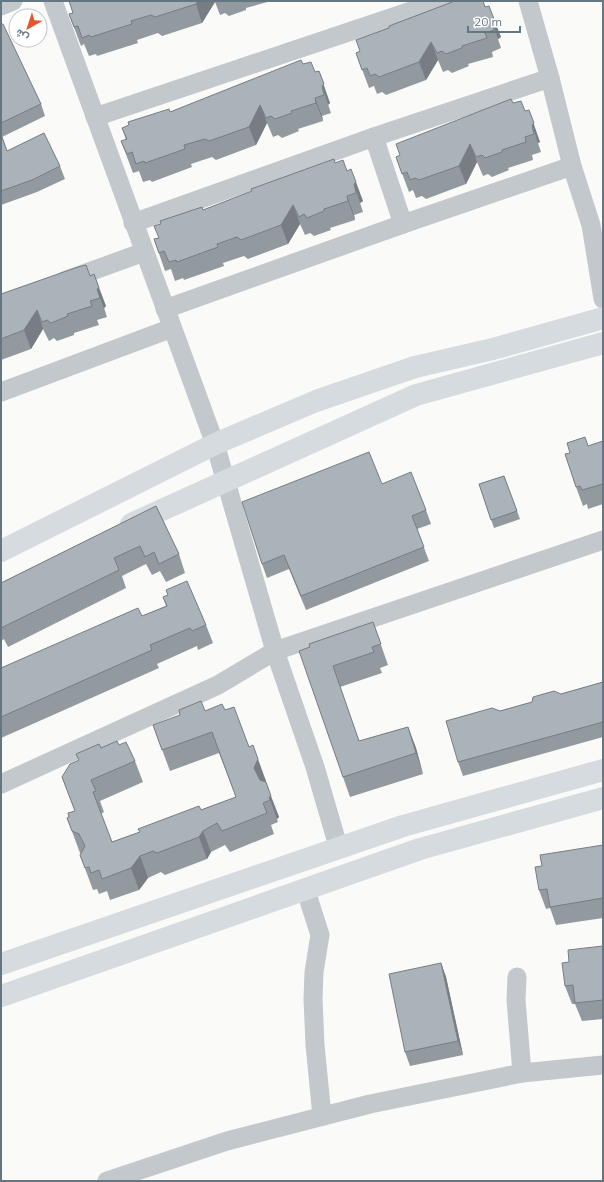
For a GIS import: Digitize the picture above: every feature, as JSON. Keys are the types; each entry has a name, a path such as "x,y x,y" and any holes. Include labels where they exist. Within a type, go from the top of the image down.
{"main road":[{"path":"1,551 215,444 316,401 415,368 493,349 603,318"},
{"path":"110,533 416,395 603,343"},
{"path":"1,964 338,846 548,784 603,770"},
{"path":"548,784 555,810"},
{"path":"1,996 420,849 555,810 603,798"}],"street":[{"path":"1,6 13,1"},
{"path":"53,1 215,444 227,481 274,651 315,766 338,846"},
{"path":"95,117 441,1"},
{"path":"528,1 550,78 572,166 592,225 603,299"},
{"path":"133,223 374,137 550,78"},
{"path":"374,137 403,224"},
{"path":"165,308 572,166"},
{"path":"51,286 144,252"},
{"path":"1,392 172,328"},
{"path":"1,784 218,686 274,651 603,540"},
{"path":"306,888 320,935 314,972 313,999 315,1045 322,1116"},
{"path":"517,977 516,1000 522,1073"},
{"path":"107,1181 227,1141 370,1104 522,1073 603,1065"}],"building":[{"path":"69,1 198,1 196,4 155,17 151,15 131,21 132,24 91,37 89,35 82,38 78,26 74,27 69,14 73,13"},
{"path":"455,1 483,1 485,7 489,6 494,19 492,21 494,30 485,33 487,38 462,46 462,48 446,54 442,51 437,53 431,42 419,62 379,77 375,74 370,76 367,68 362,70 356,53 360,51 356,40"},
{"path":"1,24 3,24 8,35 8,48 14,48 41,104 1,123"},
{"path":"301,60 303,64 311,62 315,72 319,71 324,84 322,86 324,95 315,98 316,103 291,111 292,113 275,119 271,116 266,118 260,105 249,127 209,141 205,139 184,145 185,149 145,163 144,161 136,164 132,152 127,154 121,141 127,139 122,128 129,125 128,122 169,109 170,112"},
{"path":"511,99 513,103 521,101 525,111 529,110 534,123 532,125 534,134 525,137 526,142 502,150 502,152 485,158 482,155 476,157 470,144 459,166 419,180 415,178 410,180 407,172 402,174 396,157 400,155 396,144"},
{"path":"44,133 60,166 32,180 1,191 1,134 7,151"},
{"path":"334,159 335,163 343,160 347,171 351,169 356,182 354,184 356,193 347,196 348,201 324,209 324,211 307,218 304,214 299,217 293,205 281,225 241,240 237,237 217,244 218,247 177,262 176,260 169,262 164,251 159,253 154,239 159,238 154,226 161,224 160,221 202,207 203,210 252,191 251,189"},
{"path":"86,265 90,276 94,274 99,288 97,289 100,298 90,301 92,306 67,314 68,316 51,323 47,320 42,322 37,310 24,330 1,339 1,294"},
{"path":"585,437 588,446 603,441 603,484 582,490 580,486 576,487 565,454 570,453 567,443"},
{"path":"369,452 382,484 411,472 426,510 412,516 424,547 301,596 284,555 262,564 242,502"},
{"path":"504,476 517,511 491,520 479,484"},
{"path":"156,506 179,554 159,564 154,552 145,557 140,546 114,558 119,570 1,628 1,583"},
{"path":"187,581 206,625 192,631 190,628 150,645 152,650 1,717 1,668 138,608 142,616 167,606 163,597 168,595 166,590"},
{"path":"373,622 381,644 372,647 374,652 333,666 359,741 408,727 416,753 343,777 299,651 310,647 309,644"},
{"path":"603,682 603,722 458,762 446,721 492,708 500,711 532,702 533,697 554,691 561,694"},
{"path":"201,701 205,711 222,704 225,710 234,707 249,747 253,745 258,759 254,768 260,780 266,782 271,796 269,797 270,800 263,803 267,813 222,831 217,823 203,831 199,837 157,853 153,851 140,856 131,868 102,879 99,870 91,873 89,867 85,868 80,855 85,846 79,834 72,831 67,818 69,817 68,813 75,811 62,777 70,764 79,760 76,754 99,744 101,748 117,741 119,745 126,742 135,761 91,780 96,791 93,792 112,842 140,832 138,829 199,806 201,810 236,797 212,732 162,750 153,725 180,715 179,710"},
{"path":"603,845 603,898 550,907 547,889 539,890 535,867 542,866 540,855"},
{"path":"603,946 603,1000 575,1003 573,985 565,986 562,963 569,962 568,950"},
{"path":"441,963 458,1041 405,1052 389,974"}]}
